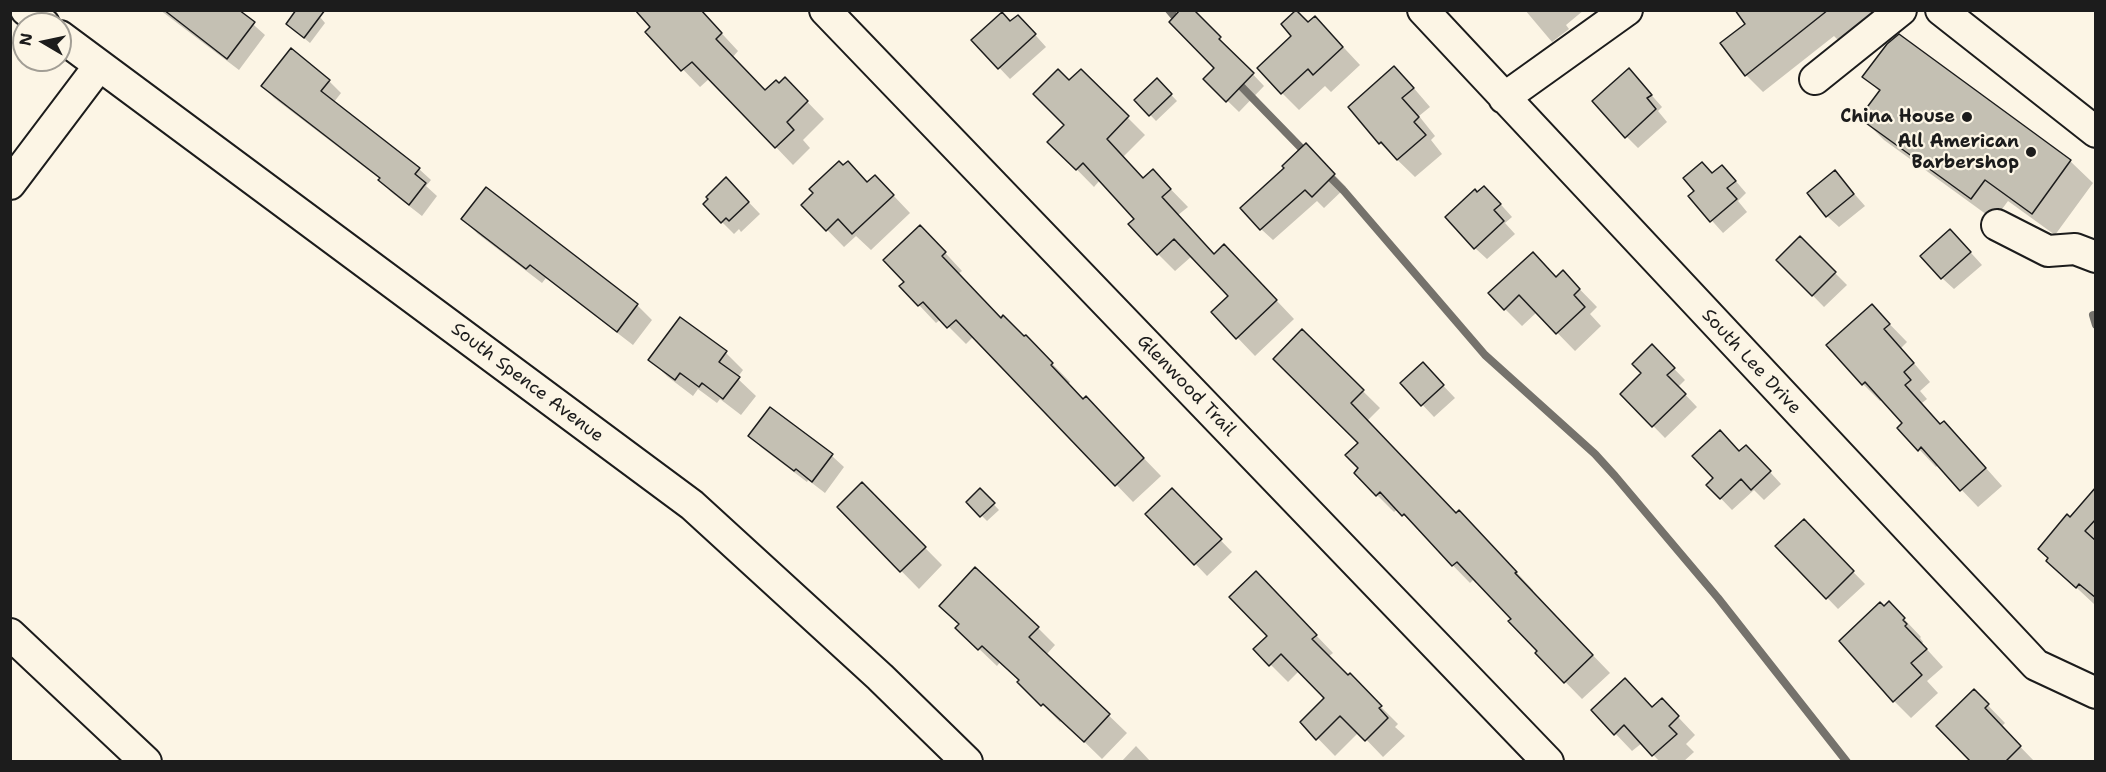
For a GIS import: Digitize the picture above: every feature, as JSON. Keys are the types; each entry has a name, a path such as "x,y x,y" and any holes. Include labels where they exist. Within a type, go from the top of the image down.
{"street":[{"name":"Glenwood Trail","path":"825,10 1548,762"},
{"name":"South Lee Drive","path":"1423,10 2036,665 2096,693"},
{"path":"1504,98 1627,10"},
{"path":"1815,79 1901,10"},
{"path":"1941,10 2096,132"},
{"name":"South Spence Avenue","path":"72,45 692,505 880,677 967,762"},
{"path":"10,184 99,66"},
{"path":"1997,225 2048,251 2075,249 2096,256"},
{"path":"10,634 146,762"}],"building":[{"path":"164,10 239,10 255,22 227,59"},
{"path":"296,10 325,10 304,38 286,24"},
{"path":"635,10 701,10 722,33 716,39 765,90 776,80 779,83 785,77 808,101 787,122 794,130 775,148 692,62 681,71 645,32 650,27"},
{"path":"1180,10 1194,10 1221,37 1219,39 1254,73 1226,102 1203,79 1214,68 1169,22"},
{"path":"1296,10 1308,22 1315,16 1343,47 1313,75 1308,69 1281,94 1257,68 1291,36 1281,24"},
{"path":"1735,10 1828,10 1745,76 1720,43 1745,24"},
{"path":"1002,12 1010,21 1018,15 1036,34 998,69 971,40"},
{"path":"1899,34 2071,160 2032,214 1985,180 1971,199 1859,118 1880,90 1862,77 1887,44"},
{"path":"291,48 330,80 321,91 420,168 415,174 426,183 409,205 378,180 380,178 261,86"},
{"path":"1394,66 1414,88 1402,98 1419,117 1414,122 1426,135 1397,160 1381,142 1379,144 1348,107"},
{"path":"1629,68 1652,95 1647,98 1656,109 1625,138 1592,101"},
{"path":"1058,69 1069,80 1081,69 1129,116 1107,139 1143,178 1153,169 1171,189 1162,197 1214,254 1224,244 1277,300 1236,339 1211,312 1228,296 1174,239 1157,255 1128,224 1134,219 1083,163 1076,170 1047,142 1064,125 1033,94"},
{"path":"1157,78 1172,94 1149,116 1134,100"},
{"path":"1306,143 1335,174 1312,197 1305,190 1260,230 1240,208 1284,168 1282,166"},
{"path":"839,161 843,165 848,161 867,182 875,175 894,195 852,234 838,219 826,231 801,205 813,193 809,189"},
{"path":"1702,162 1712,173 1722,165 1736,181 1727,188 1737,199 1710,222 1688,196 1694,191 1683,178"},
{"path":"1835,170 1854,194 1826,217 1807,193"},
{"path":"726,177 749,202 729,221 726,218 721,223 703,204 708,199 706,197"},
{"path":"1484,186 1501,204 1494,210 1504,221 1474,249 1445,217 1475,189 1477,192"},
{"path":"486,187 638,304 617,332 530,265 526,269 461,219"},
{"path":"920,225 946,252 942,256 1001,318 1003,315 1024,336 1026,335 1083,399 1086,396 1144,458 1115,486 956,320 947,328 923,302 918,306 899,286 904,282 883,260"},
{"path":"1950,229 1971,252 1941,279 1920,256"},
{"path":"1800,236 1836,272 1812,296 1776,260"},
{"path":"1533,252 1556,277 1563,270 1580,289 1574,295 1585,307 1556,334 1519,295 1504,310 1488,293"},
{"path":"1872,304 1890,324 1884,329 1914,363 1904,372 1911,380 1905,385 1940,424 1944,421 1986,468 1960,491 1921,447 1918,451 1897,428 1902,423 1865,382 1862,385 1826,345"},
{"path":"680,317 727,351 719,362 740,377 723,399 702,383 699,387 680,373 675,380 648,360"},
{"path":"1302,329 1364,390 1351,403 1456,513 1459,510 1593,655 1564,683 1508,621 1511,619 1457,562 1452,566 1404,514 1402,516 1380,492 1376,496 1354,473 1358,468 1345,455 1358,443 1273,359"},
{"path":"1652,344 1675,368 1667,375 1686,394 1652,427 1620,394 1641,373 1632,364"},
{"path":"1423,362 1444,385 1421,406 1400,383"},
{"path":"770,407 833,454 812,482 748,436"},
{"path":"1720,430 1739,451 1746,445 1771,471 1751,490 1741,479 1720,499 1706,485 1713,478 1692,456"},
{"path":"862,482 926,547 900,572 837,507"},
{"path":"2096,487 2096,519 2085,531 2096,541 2096,598 2079,584 2076,588 2046,561 2048,558 2038,549 2067,514 2070,517"},
{"path":"980,488 995,503 980,517 966,502"},
{"path":"1172,488 1222,539 1194,565 1145,514"},
{"path":"1804,519 1854,571 1826,599 1775,546"},
{"path":"975,567 1039,627 1029,637 1110,714 1084,742 1043,704 1041,706 1017,682 1019,680 982,646 978,650 955,628 959,624 939,606"},
{"path":"1256,571 1317,635 1312,639 1382,706 1379,708 1388,718 1365,741 1340,716 1316,740 1300,722 1324,698 1281,654 1269,666 1253,649 1267,636 1229,597"},
{"path":"1889,601 1905,618 1903,620 1907,624 1905,626 1927,649 1911,663 1922,675 1893,702 1839,641 1880,602 1884,606"},
{"path":"1625,678 1652,707 1662,698 1679,716 1669,726 1677,734 1652,756 1624,725 1614,735 1591,710"},
{"path":"1974,689 1989,704 1985,708 2021,746 2005,762 1971,762 1936,726"}],"waterway":[{"path":"1169,10 1180,23"},
{"path":"1234,79 1307,154"},
{"path":"1324,171 1344,191 1485,355 1595,454 1615,476 1718,598 1847,762"},
{"path":"2093,315 2096,325"}],"place":[{"name":"China House","path":"1967,117"},
{"name":"All American Barbershop","path":"2031,152"}]}
